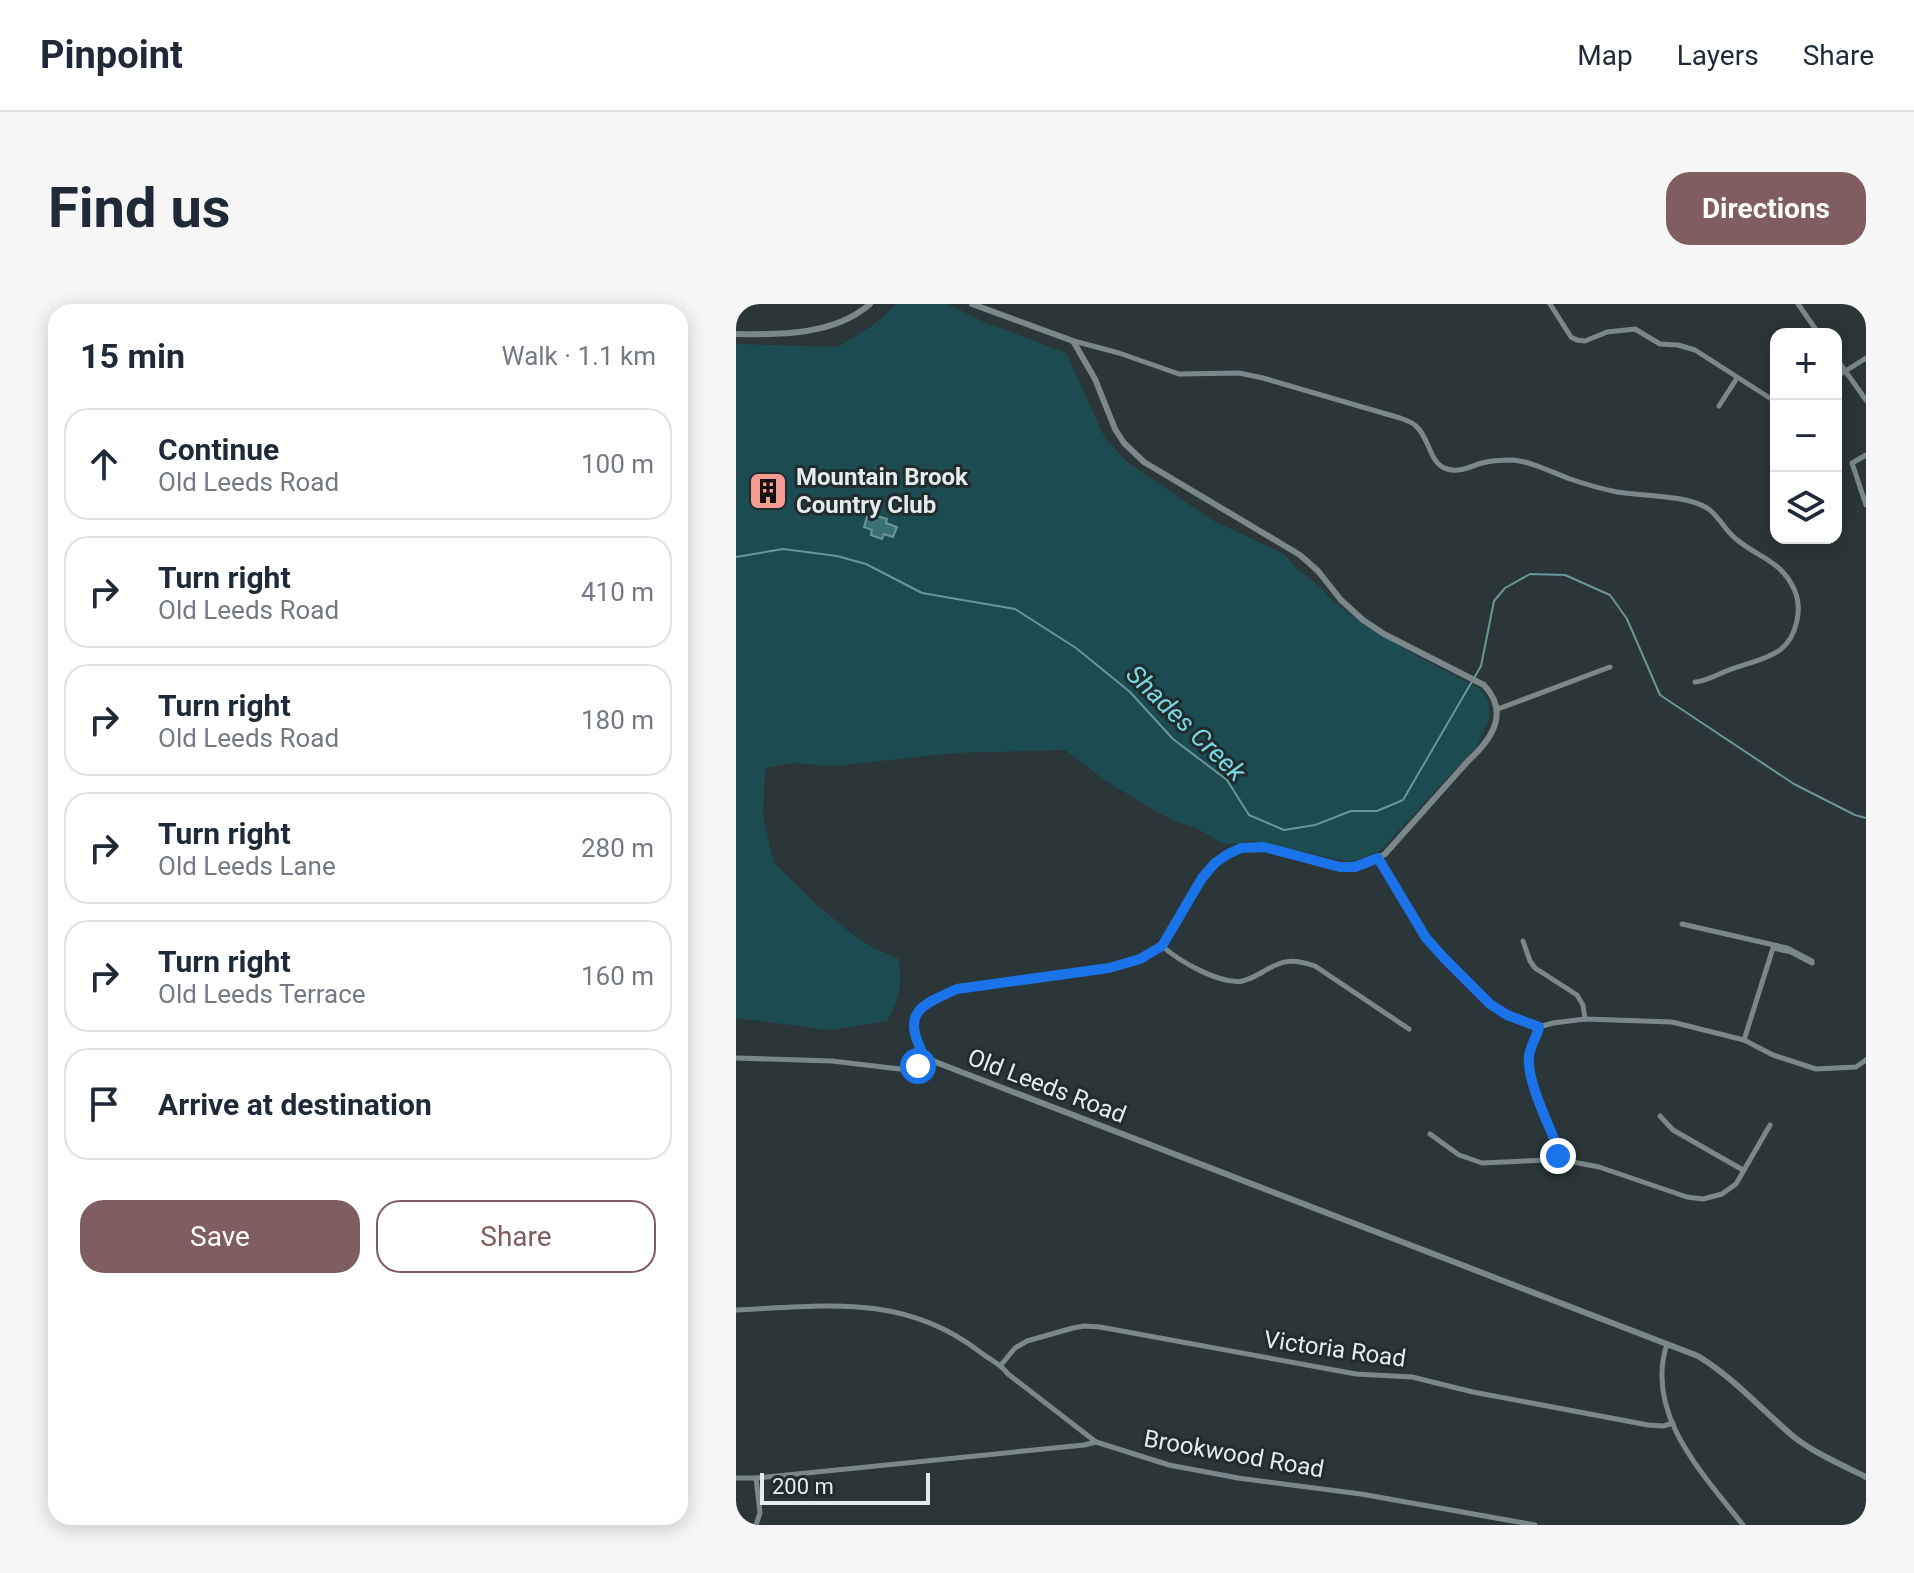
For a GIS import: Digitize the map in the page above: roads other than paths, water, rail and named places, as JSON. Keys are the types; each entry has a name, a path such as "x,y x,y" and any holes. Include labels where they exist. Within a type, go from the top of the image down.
{"main road":[{"path":"736,334 813,330 841,323 870,304"},
{"path":"925,1058 914,1037 915,1016 934,999 957,989 1109,968 1140,959 1162,946 1202,878 1215,863 1241,848 1264,847 1340,867 1355,867 1385,854 1482,748 1495,727 1498,709 1484,685 1363,620 1300,555 1144,462 1124,443 1115,429 1095,379 1073,341 972,304"},
{"name":"Old Leeds Road","path":"925,1058 1698,1356 1716,1367 1797,1439 1866,1477"}],"street":[{"path":"1550,304 1571,337 1577,340 1585,341 1607,332 1635,329 1660,344 1695,350 1773,400"},
{"path":"1798,304 1815,328"},
{"path":"1073,341 1179,374 1239,373 1400,418 1415,425 1427,438 1432,455 1446,469 1462,470 1484,462 1515,460 1616,491 1692,501 1709,509 1736,539 1777,565 1789,578 1797,594 1798,618 1781,649 1766,658 1695,682"},
{"path":"1842,373 1866,358"},
{"path":"1842,367 1866,400"},
{"path":"1719,406 1737,378"},
{"path":"1866,455 1852,463 1866,505"},
{"path":"1498,709 1610,667"},
{"path":"1378,858 1426,938 1490,1004 1507,1015 1539,1027 1585,1019 1672,1022 1744,1040 1773,1055 1816,1069 1856,1067 1866,1060"},
{"path":"1682,924 1787,948 1812,961 1773,948 1744,1040"},
{"path":"1523,941 1535,968 1577,995 1583,1005 1585,1019"},
{"path":"1162,946 1216,978 1231,981 1244,981 1279,962 1298,960 1315,966 1409,1029"},
{"path":"1539,1027 1529,1053 1529,1071 1558,1156"},
{"path":"736,1058 832,1061 908,1070 918,1066 925,1058"},
{"path":"1660,1116 1673,1130 1743,1170"},
{"path":"1430,1134 1459,1155 1482,1163 1546,1160 1558,1156 1687,1197 1703,1199 1722,1194 1736,1184 1770,1125"},
{"path":"736,1310 846,1305 889,1310 924,1320 961,1337 1001,1365 1008,1374 1096,1442"},
{"name":"Victoria Road","path":"1001,1365 1015,1348 1027,1341 1073,1328 1100,1327 1356,1374 1412,1377 1473,1392 1648,1425 1673,1423"},
{"path":"1667,1344 1662,1359 1661,1381 1673,1423 1689,1455 1743,1525"},
{"name":"Brookwood Road","path":"736,1478 1096,1442 1169,1465 1238,1478 1361,1494 1535,1525"},
{"path":"756,1478 760,1513 756,1525"}],"waterway":[{"name":"Shades Creek","path":"736,557 783,549 837,556 866,564 922,593 1015,609 1076,648 1130,692 1173,739 1227,780 1249,815 1284,830 1315,825 1351,811 1377,811 1403,800 1481,666 1494,601 1505,588 1530,574 1565,575 1610,595 1627,619 1660,695 1794,784 1866,818"}],"place":[{"name":"Mountain Brook Country Club","path":"768,491"}]}
